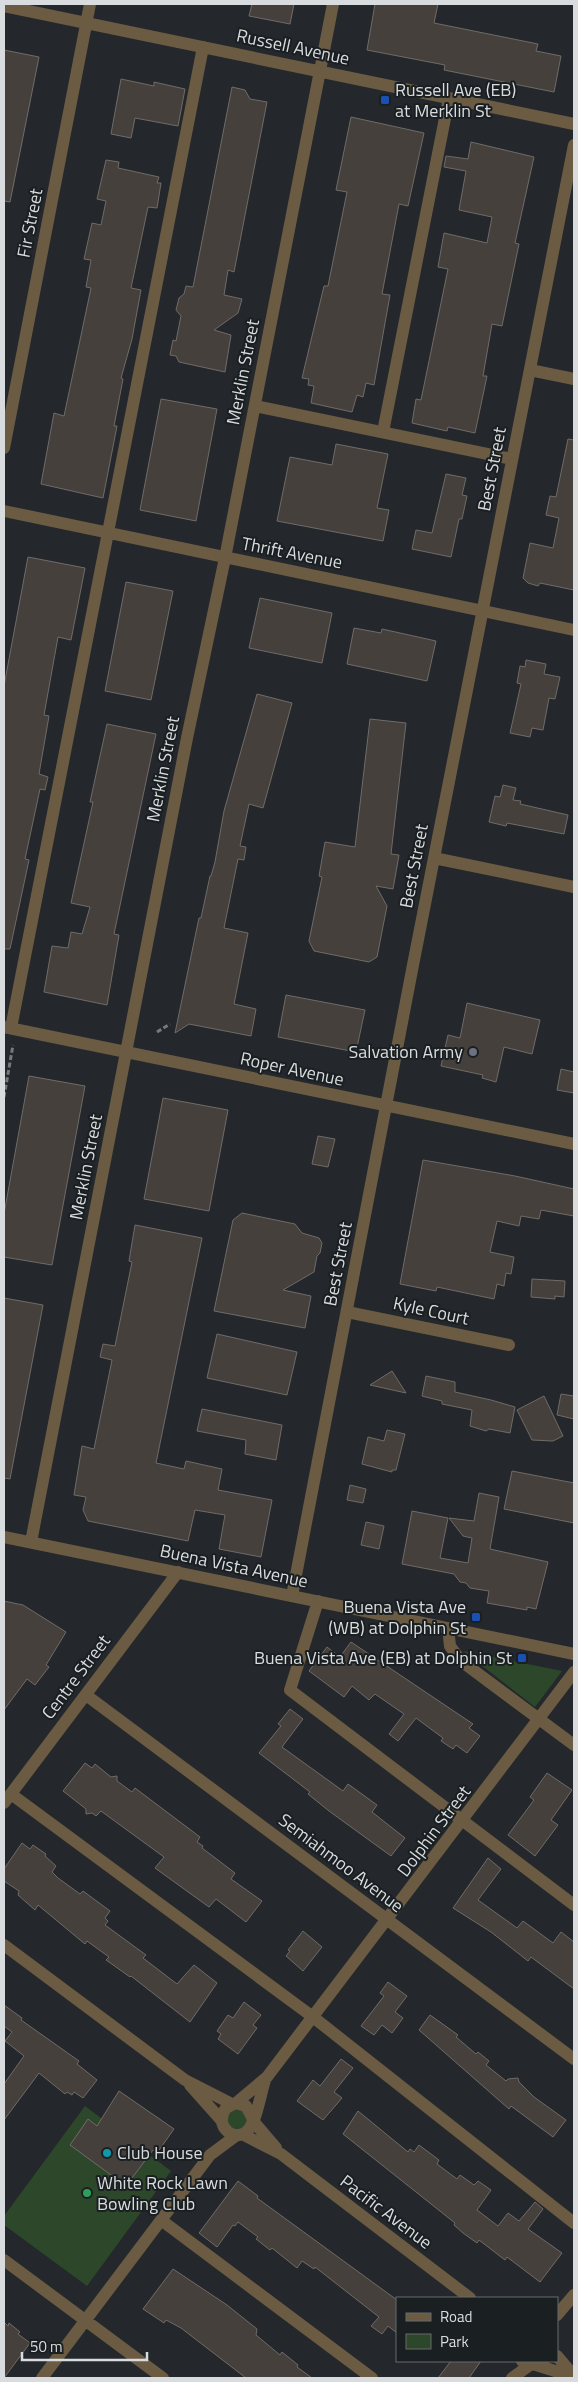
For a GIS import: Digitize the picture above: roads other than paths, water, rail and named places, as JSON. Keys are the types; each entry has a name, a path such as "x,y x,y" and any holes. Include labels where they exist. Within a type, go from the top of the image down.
{"street":[{"name":"Fir Street","path":"4,448 90,4"},
{"name":"Merklin Street","path":"31,1542 187,738 225,558 333,4"},
{"name":"Russell Avenue","path":"4,6 574,124"},
{"path":"7,1028 108,533 203,46"},
{"path":"382,432 449,98"},
{"name":"Best Street","path":"292,1596 574,145"},
{"path":"530,370 574,379"},
{"path":"255,406 512,459"},
{"name":"Thrift Avenue","path":"4,511 574,630"},
{"path":"434,858 574,887"},
{"name":"Roper Avenue","path":"7,1028 574,1144"},
{"name":"Kyle Court","path":"347,1312 508,1345"},
{"name":"Buena Vista Avenue","path":"4,1537 574,1654"},
{"name":"Centre Street","path":"7,1799 178,1572"},
{"path":"318,1601 290,1690 574,1904"},
{"path":"448,1628 450,1646 460,1660 574,1745"},
{"name":"Dolphin Street","path":"234,2103 265,2080 464,1820 574,1672"},
{"name":"Semiahmoo Avenue","path":"86,1695 574,2059"},
{"path":"7,1799 313,2017 574,2223"},
{"path":"4,1945 185,2080 234,2103 246,2106 253,2120 250,2128 210,2155"},
{"path":"185,2080 222,2122 228,2132 240,2134"},
{"name":"Dolphin Street","path":"253,2120 265,2080"},
{"path":"42,2378 210,2155 222,2122 222,2112 234,2103"},
{"name":"Pacific Avenue","path":"253,2120 281,2154"},
{"name":"Pacific Avenue","path":"240,2134 281,2154 469,2297"},
{"path":"161,2220 372,2378"},
{"path":"4,2260 163,2378"},
{"path":"558,2318 574,2295"},
{"path":"558,2357 574,2376"},
{"path":"510,2378 514,2362"},
{"path":"510,2378 533,2363 574,2376"}],"place":[{"name":"Russell Ave (EB) at Merklin St","path":"385,100"},
{"name":"Salvation Army","path":"473,1052"},
{"name":"Buena Vista Ave (WB) at Dolphin St","path":"476,1617"},
{"name":"Buena Vista Ave (EB) at Dolphin St","path":"522,1658"},
{"name":"Club House","path":"107,2153"},
{"name":"White Rock Lawn Bowling Club","path":"87,2193"}]}
